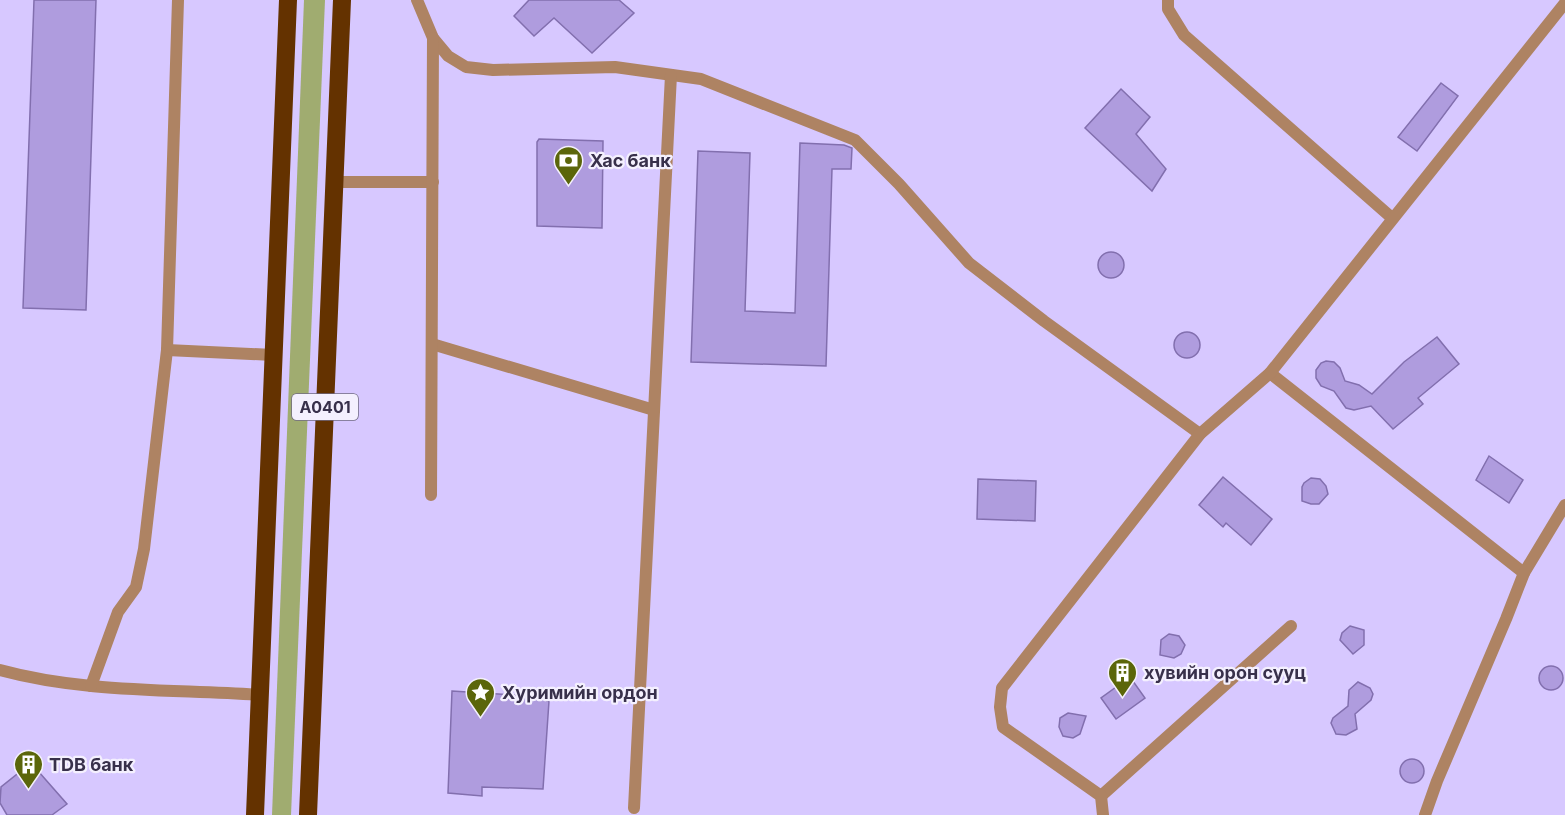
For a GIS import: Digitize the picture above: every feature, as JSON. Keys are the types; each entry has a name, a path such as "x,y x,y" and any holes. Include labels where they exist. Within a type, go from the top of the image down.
{"highway":[{"name":"A0401","path":"255,815 288,0"},
{"name":"A0401","path":"308,815 342,0"}],"lane":[{"path":"91,686 118,612 136,587 144,549 167,350 178,0"},
{"path":"417,0 433,38 448,56 466,67 493,70 615,67 701,79 855,140 900,184 969,263 1044,321 1200,434"},
{"path":"1168,0 1168,9 1184,35 1392,218"},
{"path":"1103,815 1101,796 1003,727 1000,707 1002,688 1200,434 1270,373 1565,3"},
{"path":"431,495 433,38"},
{"path":"634,808 671,75"},
{"path":"334,182 433,182"},
{"path":"432,344 654,410"},
{"path":"167,350 273,355"},
{"path":"1270,373 1524,573"},
{"path":"1425,815 1524,573 1565,505"},
{"path":"1101,796 1291,626"},
{"path":"0,670 17,675 91,686 260,695"}],"green space":[{"path":"304,0 325,0 291,815 272,815"}],"building":[{"path":"34,0 96,0 86,310 23,308"},
{"path":"529,0 619,0 634,13 592,53 554,18 534,36 514,16"},
{"path":"1441,83 1458,96 1417,151 1398,137"},
{"path":"1121,89 1150,117 1136,134 1166,169 1152,191 1085,128"},
{"path":"539,139 603,141 602,228 537,226 537,142"},
{"path":"800,143 844,145 852,148 851,169 832,169 826,366 691,362 698,151 750,153 745,311 795,313"},
{"path":"1111,252 1120,256 1124,265 1120,274 1111,278 1102,274 1098,265 1102,256"},
{"path":"1187,332 1196,336 1200,345 1196,354 1187,358 1178,354 1174,345 1178,336"},
{"path":"1437,337 1459,364 1418,398 1423,404 1393,429 1371,406 1354,410 1346,408 1334,391 1321,386 1316,378 1316,370 1321,363 1334,362 1340,368 1345,381 1359,385 1372,394 1404,362"},
{"path":"1489,456 1523,480 1509,503 1476,480"},
{"path":"1223,477 1272,519 1251,545 1226,523 1223,527 1199,505"},
{"path":"1311,478 1320,479 1326,486 1328,494 1319,504 1302,501 1302,487"},
{"path":"978,479 1036,481 1035,521 977,519"},
{"path":"1350,626 1364,630 1364,645 1353,654 1340,640 1342,633"},
{"path":"1169,634 1179,636 1185,645 1181,654 1174,658 1160,655 1161,640"},
{"path":"1551,666 1560,669 1563,678 1560,687 1551,690 1542,687 1539,678 1542,669"},
{"name":"хувийн орон сууц","path":"1130,677 1145,698 1116,719 1101,698"},
{"path":"1358,682 1370,688 1373,694 1371,700 1355,714 1357,729 1346,735 1336,734 1331,723 1333,718 1348,706 1349,690"},
{"path":"452,691 547,697 549,701 543,789 482,787 482,796 448,793"},
{"path":"1068,713 1086,716 1080,734 1073,738 1063,736 1059,727 1060,718"},
{"path":"1412,759 1421,762 1424,771 1421,780 1412,783 1403,780 1400,771 1403,762"},
{"name":"TDB банк","path":"31,763 67,804 52,815 7,815 0,803 1,787"}],"place":[{"name":"Хас банк","path":"569,186"},
{"name":"хувийн орон сууц","path":"1123,698"},
{"name":"Хуримийн ордон","path":"481,718"},
{"name":"TDB банк","path":"28,790"}]}
